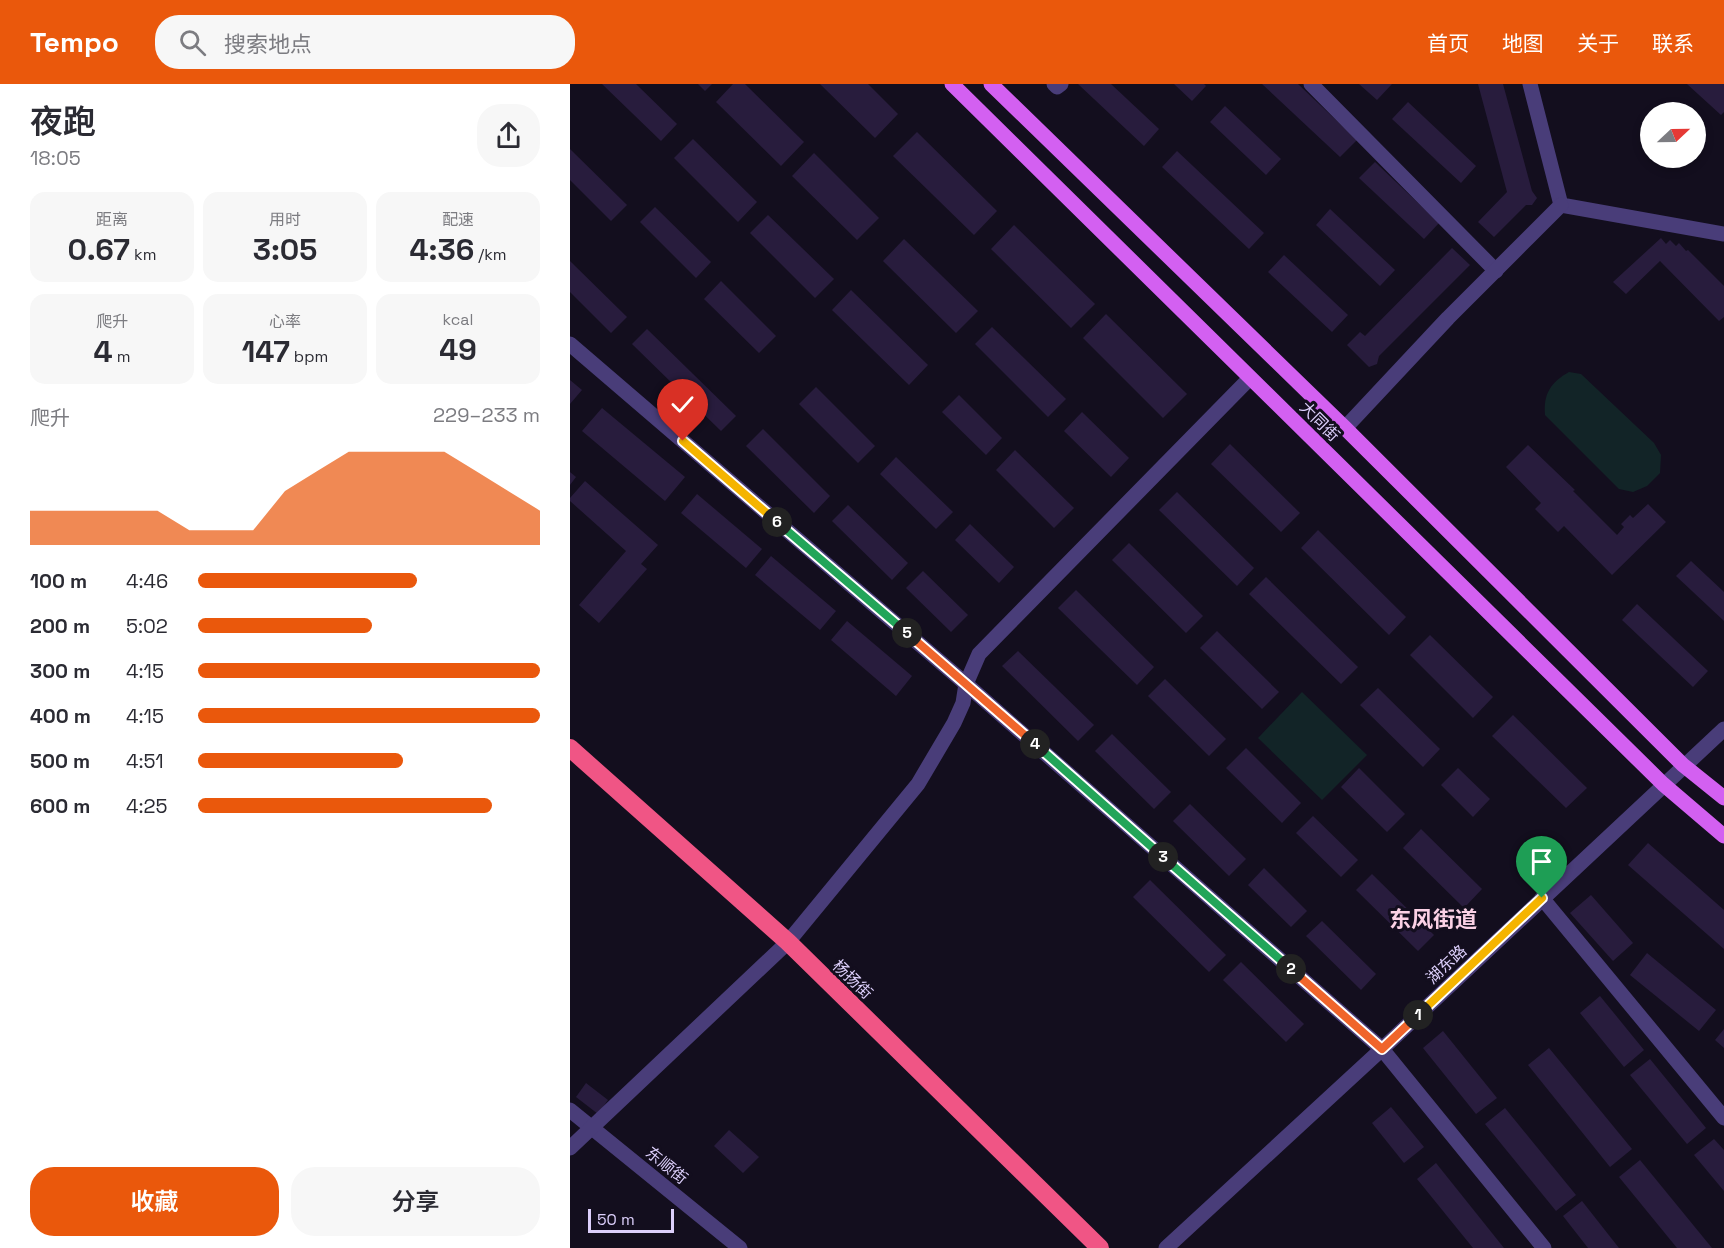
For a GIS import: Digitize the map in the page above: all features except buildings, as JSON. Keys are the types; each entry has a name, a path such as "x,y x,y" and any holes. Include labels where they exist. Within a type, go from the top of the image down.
{"highway":[{"name":"杨扬街","path":"570,748 788,942 1100,1248"}],"main road":[{"name":"大同街","path":"952,84 1663,784 1724,836"},
{"name":"大同街","path":"991,84 1345,428 1683,765 1724,798"}],"street":[{"path":"1054,84 1057,87 1061,84"},
{"path":"1311,84 1496,271"},
{"path":"1530,84 1561,206"},
{"path":"1345,428 1448,318 1561,206"},
{"path":"1561,206 1724,234"},
{"path":"570,344 966,684 1382,1049 1544,1248"},
{"path":"570,1148 788,942 918,784 954,723 963,703 966,684 979,654 1250,378"},
{"name":"湖东路","path":"1166,1248 1724,729"},
{"path":"1542,898 1724,1118"},
{"name":"东顺街","path":"570,1110 741,1248"}],"shaded area":[{"path":"1569,372 1581,374 1654,443 1661,455 1660,473 1647,486 1633,492 1619,489 1545,415 1545,401 1550,389 1557,380"},
{"path":"1302,692 1367,755 1322,800 1258,738"}],"district":[{"name":"东风街道","path":"1433,919"}],"route":[{"path":"683,441 966,684 1382,1049 1542,898"}]}
